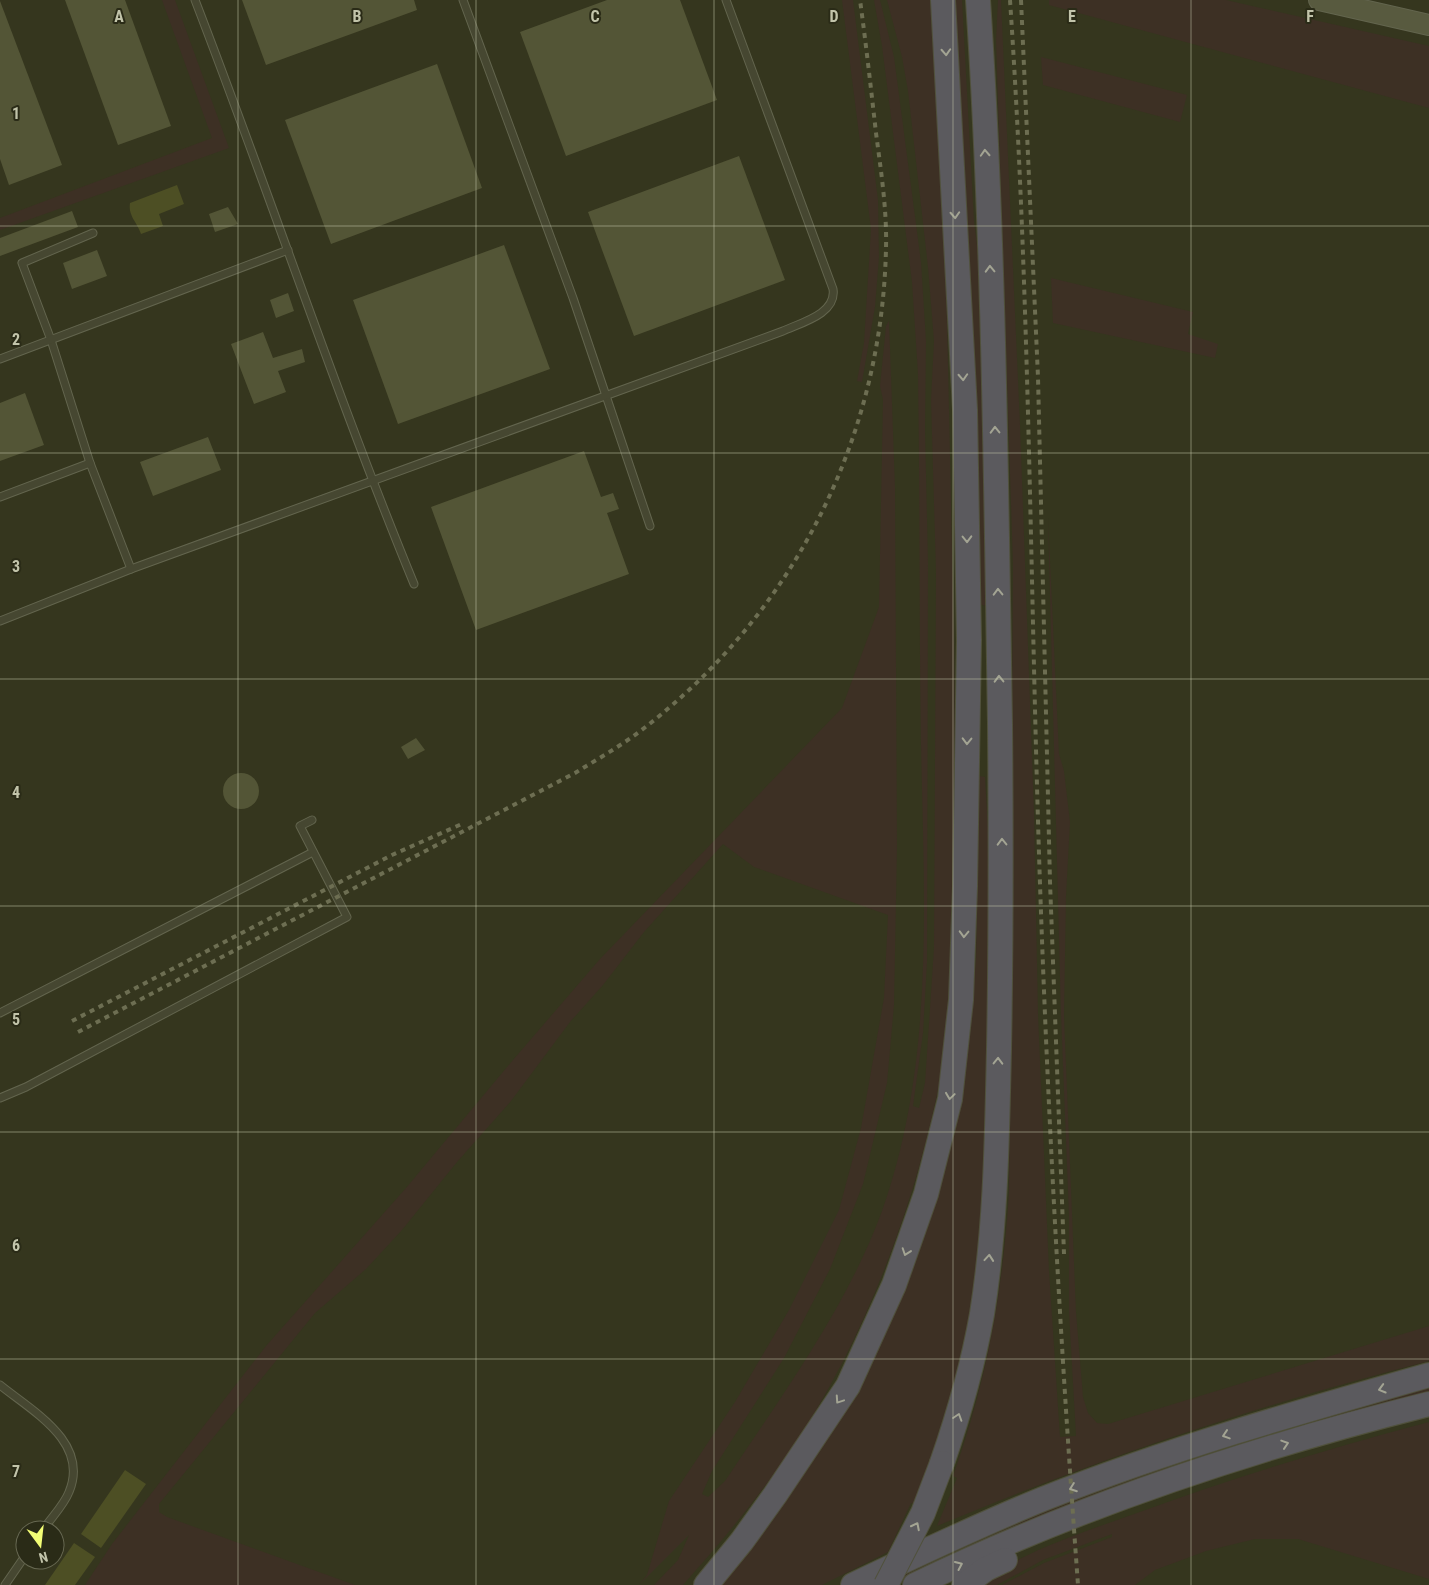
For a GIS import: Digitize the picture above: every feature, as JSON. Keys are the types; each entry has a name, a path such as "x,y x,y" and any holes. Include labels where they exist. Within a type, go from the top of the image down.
{"highway":[{"path":"706,1585 759,1518 848,1386 898,1276 926,1194 950,1100 961,1000 966,886 969,640 965,410 943,0"},
{"path":"886,1585 923,1513 960,1412 982,1314 989,1262 997,1129 1002,890 999,641 994,412 979,2"},
{"path":"853,1585 978,1526 1098,1479 1258,1424 1429,1375"},
{"path":"915,1585 1044,1528 1156,1486 1301,1439 1429,1404"},
{"path":"964,1585 986,1569 1011,1556 1116,1512 1156,1486"}],"main road":[{"path":"1320,0 1429,25"}],"lane":[{"path":"195,0 372,481 414,584"},
{"path":"463,0 573,298 650,526"},
{"path":"0,621 131,569 783,331 821,313 830,303 834,293 726,0"},
{"path":"93,233 22,263 51,340 90,463 131,569"},
{"path":"0,359 288,250"},
{"path":"0,497 90,463"},
{"path":"0,1098 26,1087 347,917 300,826 312,820"},
{"path":"0,1014 313,852"},
{"path":"0,1385 60,1434 71,1451 73,1472 69,1492 50,1520"},
{"path":"4,1585 15,1570"}],"shaded area":[{"path":"162,0 175,0 229,148 0,230 0,218 212,138"},
{"path":"842,0 853,0 878,200 879,257 875,307 862,382 857,381 864,343 871,229"},
{"path":"874,0 880,0 894,57 921,262 926,341 925,430 928,563 927,962 923,1033 913,1106 919,1108 925,1083 934,948 936,572 931,400 934,341 928,267 908,91 902,57 887,0 935,0 944,206 953,586 955,736 953,929 950,1010 943,1064 933,1113 905,1213 887,1264 844,1360 819,1405 767,1484 683,1585 654,1585 678,1560 689,1535 639,1585 647,1575 669,1501 735,1402 789,1310 839,1210 861,1128 884,998 888,915 754,867 723,844 644,932 603,985 570,1022 511,1101 457,1162 402,1230 366,1269 315,1313 159,1504 159,1512 167,1517 355,1585 85,1585 112,1544 266,1346 406,1188 600,959 842,708 879,607 883,400 880,386 886,326 889,321 895,487 897,847 894,1005 887,1083 863,1184 830,1269 784,1358 712,1471 702,1494 708,1497 725,1481 812,1350 851,1281 882,1211 899,1155 911,1097 923,980 924,862 920,699 918,374 912,282 882,46"},
{"path":"954,0 962,0 974,221 980,269 984,374 986,606 979,604"},
{"path":"998,0 1001,0 1020,425 1034,813 1038,1014 1049,1271 1060,1437 1076,1436 1069,1312 1069,1216 1061,1015 1048,518 1059,754 1064,771 1070,822 1066,896 1064,1016 1076,1312 1083,1397 1088,1413 1097,1423 1108,1424 1429,1326 1429,1361 1242,1414 1058,1478 937,1526 957,1478 953,1476 965,1441 984,1372 1002,1266 1009,1193 1013,566 996,40"},
{"path":"1049,0 1226,0 1429,46 1429,108 1049,5"},
{"path":"1041,57 1187,95 1180,122 1043,85"},
{"path":"177,185 184,204 159,214 163,226 141,234 132,215 130,203"},
{"path":"1051,278 1193,312 1188,334 1218,344 1215,358 1053,323"},
{"path":"979,776 985,777 989,844 986,1127 978,1278 952,1404 916,1504 911,1503 888,1552 822,1585 718,1585 811,1462 958,1107 969,1039 976,958"},
{"path":"1429,1386 1429,1393 930,1567 891,1585 875,1585 1004,1526 1176,1461"},
{"path":"1429,1422 1429,1579 1298,1539 1255,1539 1206,1551 1155,1570 1135,1585 1002,1585 1044,1563 1112,1537 1112,1534 1043,1560 997,1585 975,1585 1013,1562 1095,1528 1282,1464"},
{"path":"125,1470 146,1484 101,1548 81,1534"},
{"path":"74,1543 95,1557 75,1585 45,1585 55,1570 65,1570 65,1556"}],"building":[{"path":"65,0 125,0 171,126 118,145"},
{"path":"242,0 414,0 417,10 266,65"},
{"path":"607,0 680,0 717,100 566,156 520,32"},
{"path":"0,1 62,165 9,185 0,159"},
{"path":"437,64 482,188 331,244 285,120"},
{"path":"739,156 785,280 634,336 588,212"},
{"path":"228,207 238,224 215,232 209,214"},
{"path":"72,211 78,227 0,256 0,238"},
{"path":"504,245 550,369 398,424 353,300"},
{"path":"97,250 107,276 72,289 63,263"},
{"path":"288,293 294,311 276,318 270,300"},
{"path":"263,332 273,358 302,349 305,362 278,371 286,392 254,404 231,344"},
{"path":"25,393 44,445 0,461 0,403"},
{"path":"208,437 221,470 153,496 140,462"},
{"path":"584,451 601,497 613,493 619,509 607,513 629,574 476,630 431,507"},
{"path":"416,738 425,750 408,759 401,747"},
{"path":"241,773 253,779 259,791 253,803 241,809 229,803 223,791 229,779"}],"railway":[{"path":"78,1032 575,773 639,732 693,686 742,635 783,579 818,519 846,455 867,389 881,319 886,219 860,0"},
{"path":"1010,0 1017,111 1026,332 1040,884 1047,1059 1066,1410 1078,1585"},
{"path":"1021,0 1038,377 1050,882 1064,1254"},
{"path":"72,1021 392,855 464,823"}]}
